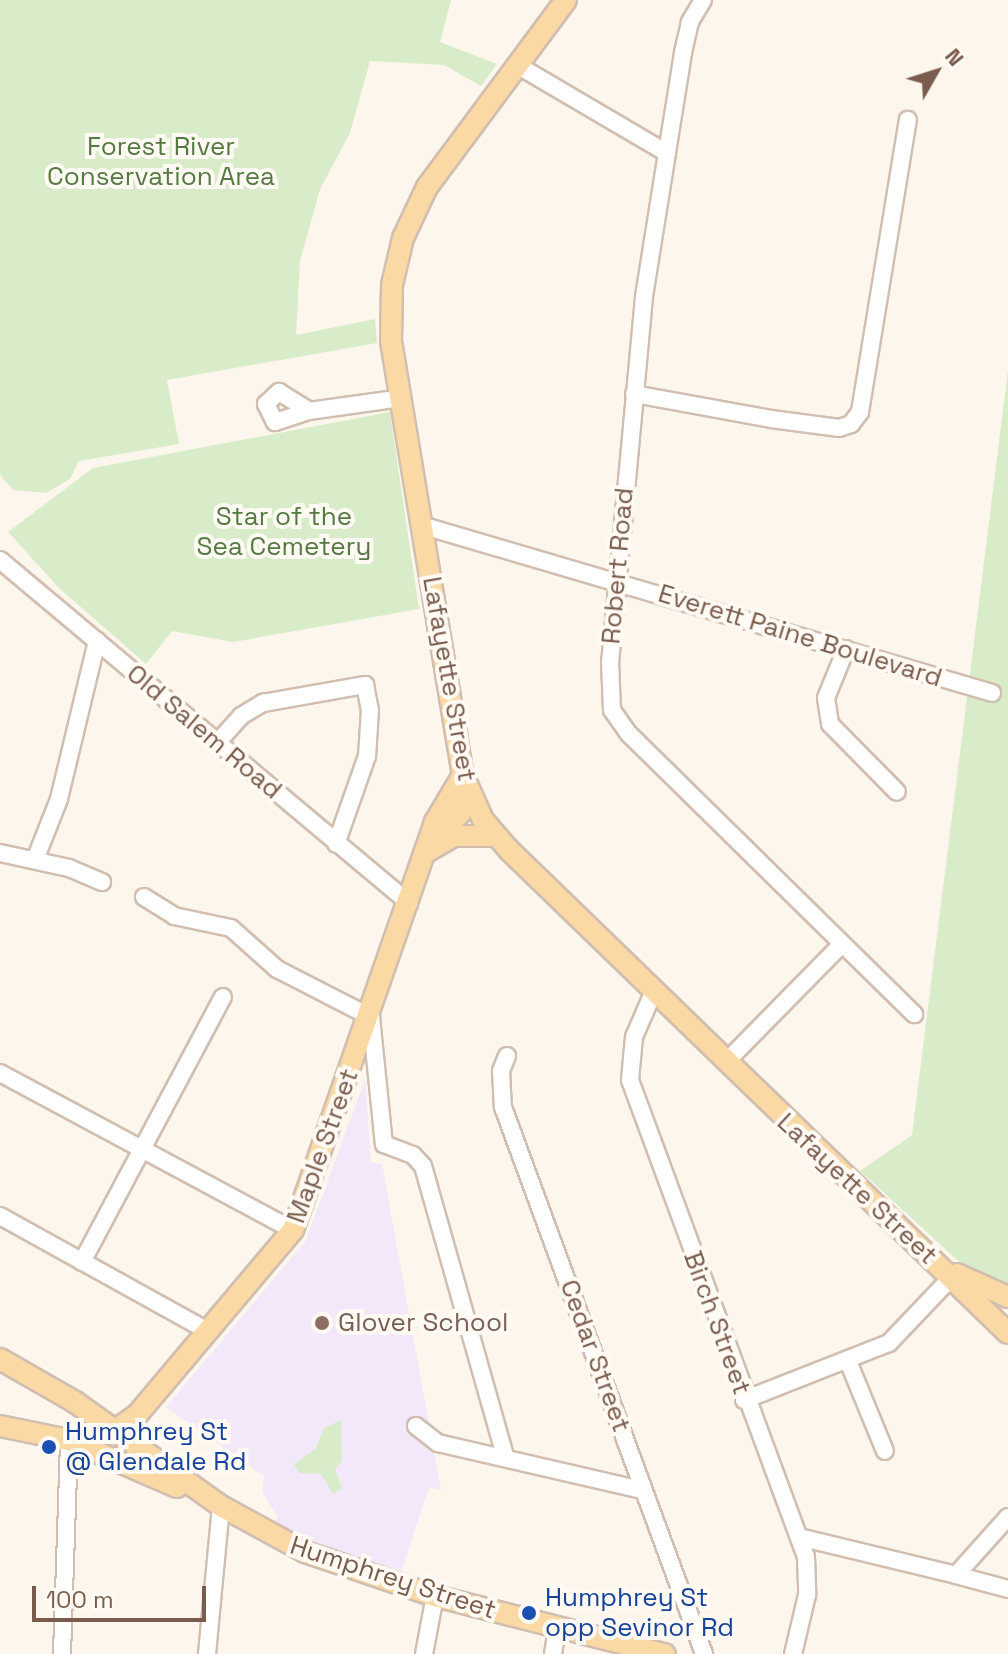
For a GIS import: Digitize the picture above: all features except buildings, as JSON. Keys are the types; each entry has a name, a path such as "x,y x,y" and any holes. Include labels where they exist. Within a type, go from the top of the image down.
{"main road":[{"name":"Lafayette Street","path":"566,0 427,187 403,238 390,316 463,775 471,801 496,836 653,993 951,1278 1006,1325"},
{"name":"Maple Street","path":"114,1431 158,1393 293,1230 371,1017 435,822 463,775"},
{"name":"Maple Street","path":"426,852 471,801"},
{"path":"426,852 454,836 496,836"},
{"path":"926,1254 976,1285 1008,1297"},
{"path":"0,1359 114,1431"},
{"name":"Humphrey Street","path":"0,1426 69,1440 221,1506 305,1552 435,1596 665,1654"},
{"name":"Humphrey Street","path":"69,1440 114,1431 221,1506"}],"street":[{"name":"Robert Road","path":"703,0 690,22 667,153 634,394 608,682 616,720 914,1014"},
{"path":"517,65 667,153"},
{"path":"634,394 771,419 839,428 851,424 860,412 908,120"},
{"path":"309,411 401,398"},
{"name":"Everett Paine Boulevard","path":"424,526 992,693"},
{"name":"Old Salem Road","path":"0,560 409,903"},
{"path":"35,860 59,799 97,641"},
{"path":"846,649 826,698 830,724 897,792"},
{"path":"217,743 241,716 263,703 365,685 370,710 367,756 336,844"},
{"path":"0,853 35,860 102,882"},
{"path":"144,897 174,916 231,928 277,969 371,1017 384,1144 413,1155 423,1166 505,1455"},
{"path":"726,1062 842,944"},
{"name":"Birch Street","path":"653,993 637,1023 630,1080 744,1400 799,1537 809,1580 793,1654"},
{"path":"82,1262 223,997"},
{"name":"Cedar Street","path":"507,1056 501,1071 503,1107 704,1654"},
{"path":"0,1073 293,1230"},
{"path":"0,1216 209,1332"},
{"path":"744,1400 848,1361 899,1335 951,1278"},
{"path":"848,1361 885,1451"},
{"path":"416,1426 438,1443 505,1455 642,1490"},
{"path":"62,1654 69,1440"},
{"path":"207,1654 221,1506"},
{"path":"956,1575 1008,1517"},
{"path":"799,1537 1008,1589"},
{"path":"424,1654 435,1596"},
{"path":"553,1654 557,1628"}],"shaded area":[{"name":"Glover School","path":"365,1080 371,1162 382,1164 441,1490 429,1487 402,1570 344,1555 274,1523 278,1517 262,1492 264,1476 166,1407 305,1242"}],"green space":[{"name":"Forest River Conservation Area","path":"0,0 451,0 440,42 497,64 481,86 444,65 370,61 350,133 320,189 300,261 296,335 375,319 377,343 167,380 179,444 79,461 70,479 46,493 13,490 0,475"},
{"path":"1008,370 1008,1287 966,1268 860,1171 912,1135"},
{"name":"Star of the Sea Cemetery","path":"390,412 419,609 233,642 172,631 146,664 59,588 8,532 93,468"},
{"path":"341,1420 342,1461 335,1469 342,1488 333,1494 321,1474 299,1473 294,1464 316,1448 324,1428"}],"place":[{"name":"Glover School","path":"322,1323"},
{"name":"Humphrey St @ Glendale Rd","path":"49,1447"},
{"name":"Humphrey St opp Sevinor Rd","path":"529,1613"}]}
